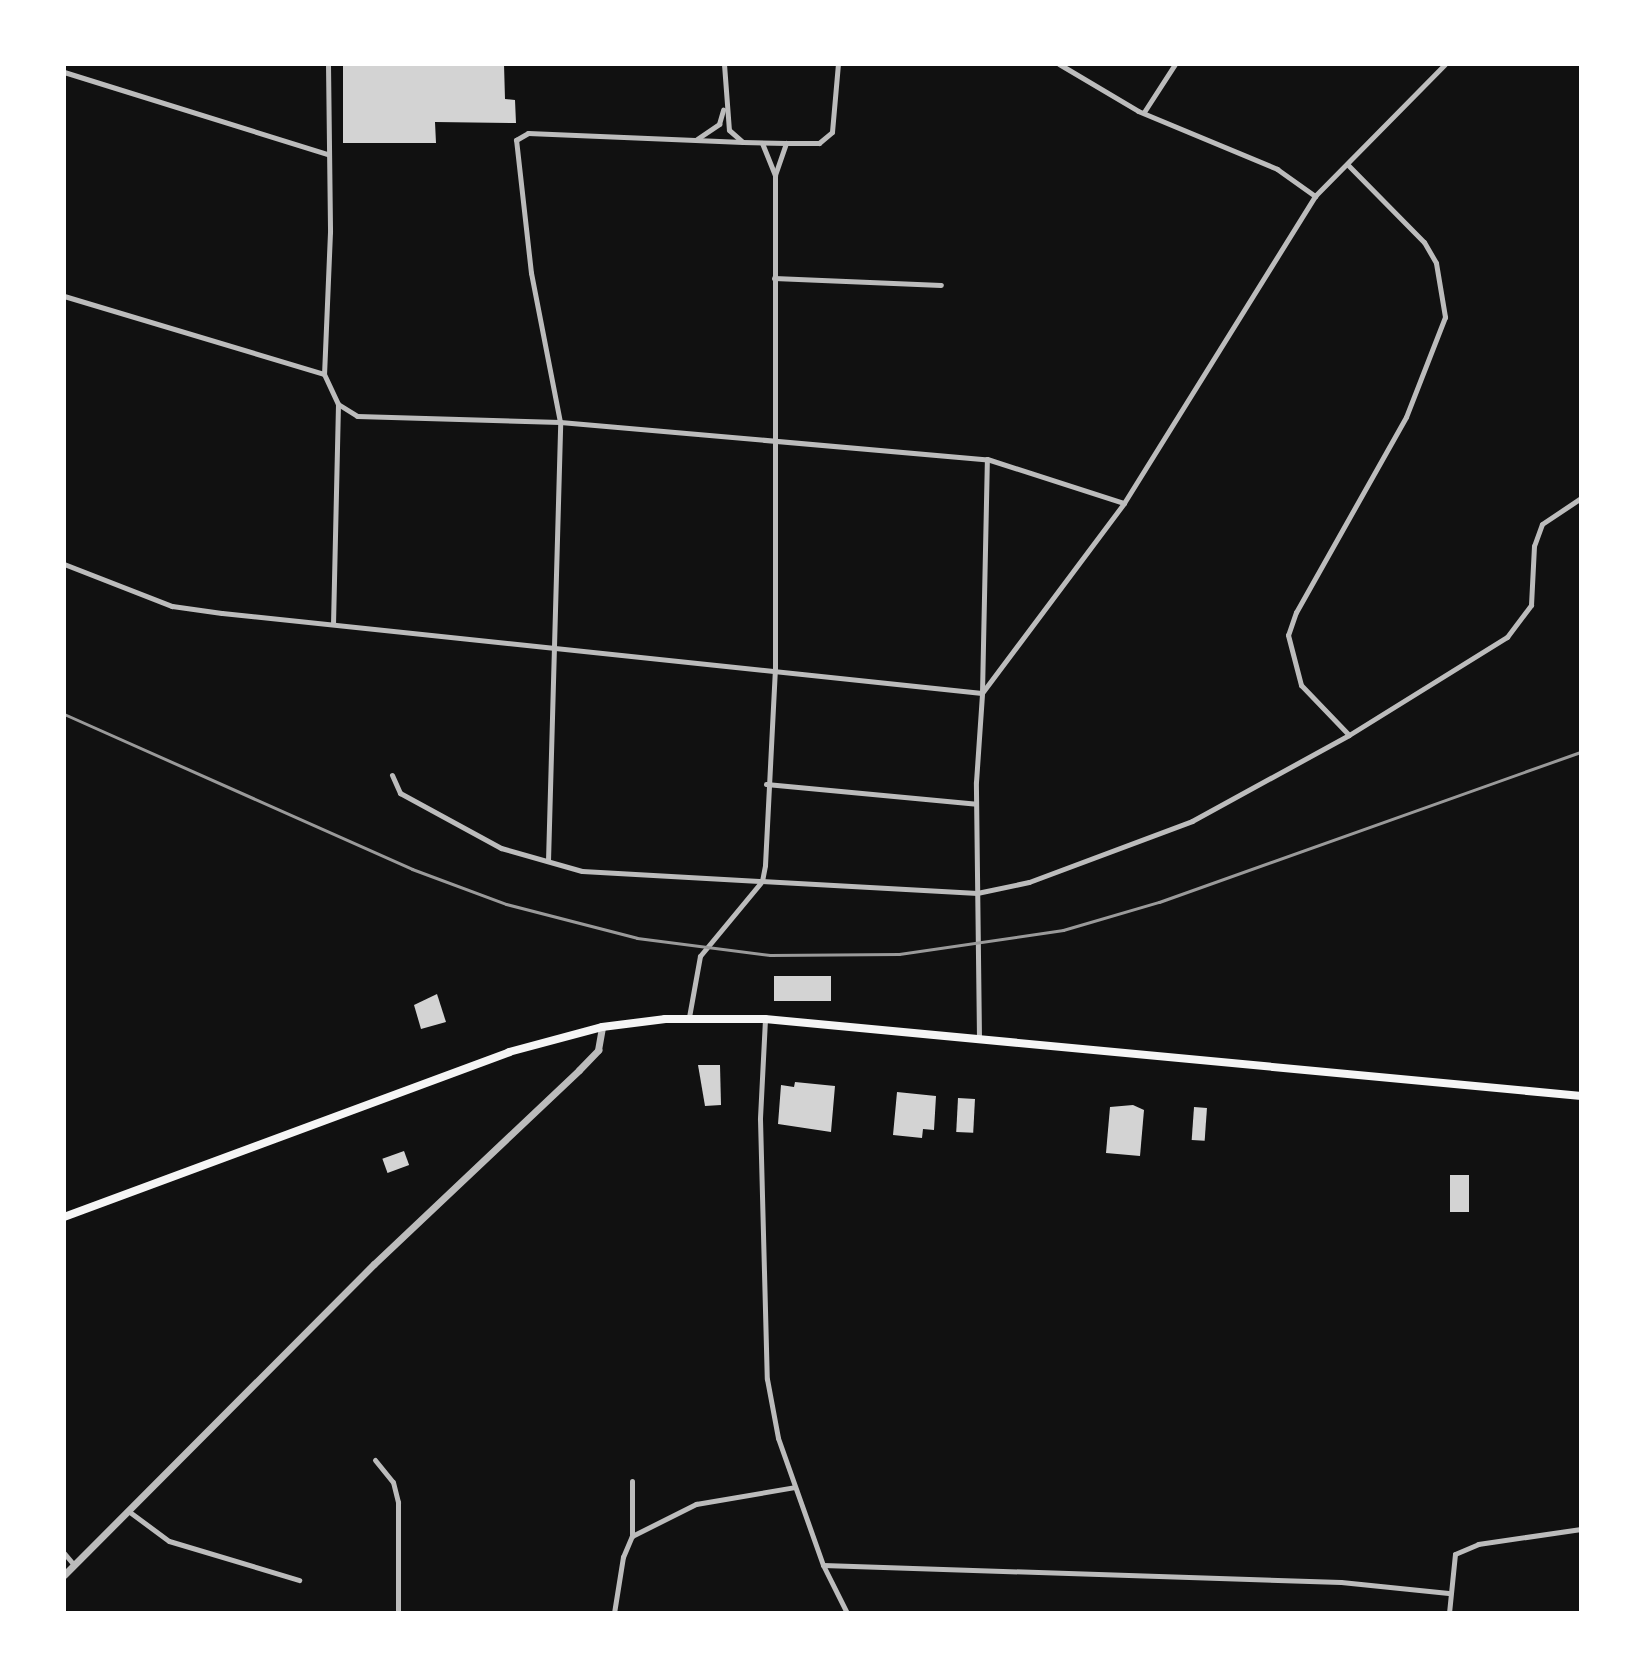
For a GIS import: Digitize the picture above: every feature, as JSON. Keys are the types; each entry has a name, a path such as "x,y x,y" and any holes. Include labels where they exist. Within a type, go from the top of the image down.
{"main road":[{"path":"64,1217 509,1052 602,1027 689,1017 765,1019 1581,1096"}],"street":[{"path":"328,64 324,374 338,404 333,624"},
{"path":"724,64 724,109 729,130 743,142"},
{"path":"548,861 558,646 560,422 531,273 516,140 528,133 819,143 832,132 838,64"},
{"path":"1059,64 1144,112 1277,169 1315,196"},
{"path":"1144,112 1175,64"},
{"path":"982,693 1124,503 1315,196 1445,64"},
{"path":"64,72 328,154"},
{"path":"692,140 719,124 724,109"},
{"path":"762,143 775,175"},
{"path":"689,1017 700,956 762,881 775,668 775,175 786,143"},
{"path":"1348,165 1424,242 1436,263 1445,317 1406,417 1296,612 1288,635 1301,685 1349,735"},
{"path":"774,278 941,285"},
{"path":"64,296 324,374"},
{"path":"338,404 357,416 560,422 987,459 1124,503"},
{"path":"979,1039 976,804 982,693 987,459"},
{"path":"392,775 400,793 501,848 582,871 977,893 1067,871 1192,821 1349,735 1518,627 1531,605 1534,546 1542,524 1581,498"},
{"path":"64,564 172,606 775,668 982,693"},
{"path":"766,784 976,804"},
{"path":"765,1019 760,1119 767,1379 778,1438 823,1565 847,1613"},
{"path":"64,1575 131,1513 374,1264 579,1070 598,1050 602,1027"},
{"path":"375,1460 393,1482 398,1502 398,1613"},
{"path":"614,1613 623,1557 632,1536 632,1481"},
{"path":"632,1536 696,1504 795,1487"},
{"path":"131,1513 169,1541 299,1580"},
{"path":"1449,1613 1448,1593 1455,1554 1478,1544 1581,1529"},
{"path":"64,1553 75,1565"},
{"path":"823,1565 1341,1582 1448,1593"}],"building":[{"path":"343,64 504,64 505,99 515,100 516,123 435,122 436,143 343,143"},
{"path":"774,976 831,976 831,1001 774,1001"},
{"path":"437,994 446,1022 421,1029 414,1005"},
{"path":"698,1065 720,1065 721,1105 705,1106"},
{"path":"795,1082 835,1086 831,1132 778,1124 781,1085 794,1087"},
{"path":"897,1092 936,1096 934,1130 923,1129 922,1138 893,1135"},
{"path":"958,1098 975,1099 973,1133 956,1132"},
{"path":"1133,1105 1144,1110 1140,1156 1106,1153 1110,1107"},
{"path":"1194,1107 1207,1108 1205,1141 1192,1140"},
{"path":"404,1151 409,1165 388,1173 382,1159"},
{"path":"1450,1175 1469,1175 1469,1212 1450,1212"}],"railway":[{"path":"64,714 412,869 506,904 637,938 770,955 899,954 1063,930 1159,902 1581,752"}]}
